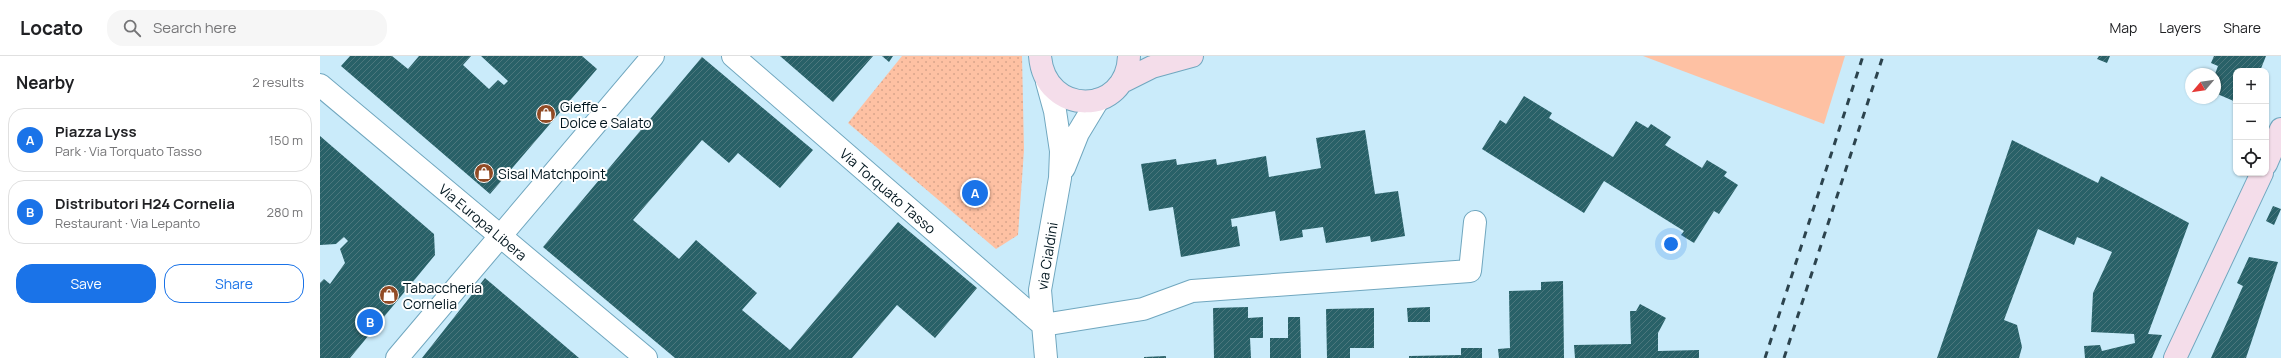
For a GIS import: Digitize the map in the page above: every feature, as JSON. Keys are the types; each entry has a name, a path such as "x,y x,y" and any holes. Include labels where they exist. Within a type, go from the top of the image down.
{"street":[{"path":"397,358 653,56"},
{"name":"Via Torquato Tasso","path":"733,56 1043,325"},
{"path":"1040,56 1041,67 1047,82 1065,98 1081,102 1098,100 1112,93 1122,82 1129,65 1129,56"},
{"path":"1122,82 1152,67 1192,56"},
{"name":"via Cialdini","path":"1046,358 1040,290 1060,178 1061,151 1057,124 1047,82"},
{"name":"Via Europa Libera","path":"320,85 646,358"},
{"name":"via Cialdini","path":"1060,178 1078,133 1098,100"},
{"path":"2269,157 2281,129"},
{"path":"2175,358 2261,176"},
{"path":"1043,325 1143,309 1192,291 1470,271 1475,222"}],"shaded area":[{"path":"902,56 1022,56 1024,150 1018,235 996,249 848,123"},
{"path":"1643,56 1845,56 1824,124"}],"building":[{"path":"350,56 392,56 408,69 419,56 471,56 463,65 489,89 498,80 504,85 508,81 481,56 582,56 597,69 490,194 341,66"},
{"path":"780,56 873,56 833,102"},
{"path":"882,56 893,56 889,62"},
{"path":"2099,56 2110,56 2107,63 2097,59"},
{"path":"2214,56 2266,56 2261,68 2233,68 2233,101 2221,96 2221,68 2217,68 2218,66 2211,63"},
{"path":"702,57 813,150 780,188 738,153 729,163 702,140 633,220 679,259 696,240 757,293 742,310 790,350 898,222 977,288 935,338 897,305 852,358 675,358 543,247"},
{"path":"1524,96 1552,113 1549,118 1613,157 1636,121 1648,128 1651,124 1671,137 1665,145 1702,168 1707,160 1727,172 1724,176 1738,185 1719,214 1714,211 1694,243 1681,235 1684,231 1604,181 1584,213 1482,149 1500,120 1506,124"},
{"path":"1365,130 1375,194 1398,191 1405,236 1371,242 1370,236 1326,243 1323,227 1302,230 1303,237 1280,241 1275,211 1231,219 1232,227 1237,226 1240,246 1181,257 1173,207 1149,211 1141,164 1176,159 1177,165 1216,159 1217,165 1266,156 1269,177 1321,168 1316,138"},
{"path":"320,136 434,234 435,255 350,358 320,358 320,283 324,279 330,284 345,263 340,249 348,241 344,237 336,244 320,245"},
{"path":"2012,140 2098,183 2101,176 2189,223 2148,334 2162,335 2152,358 2085,358 2084,346 2100,345 2102,351 2135,343 2134,334 2091,332 2093,293 2112,252 2077,237 2074,245 2038,229 2004,320 2017,325 2022,347 2019,358 1937,358"},
{"path":"2273,206 2281,209 2274,225 2266,221"},
{"path":"2249,257 2278,262 2246,358 2211,358 2243,286 2237,283"},
{"path":"485,278 579,358 422,358"},
{"path":"1563,281 1564,358 1499,358 1498,349 1510,348 1509,291 1541,290 1541,282"},
{"path":"1640,304 1666,318 1658,333 1658,351 1699,350 1699,358 1575,358 1574,345 1631,344 1630,311 1636,311"},
{"path":"1248,307 1248,318 1263,317 1263,338 1250,338 1251,358 1214,358 1213,308"},
{"path":"1430,307 1430,322 1408,322 1407,308"},
{"path":"1374,308 1374,348 1350,348 1350,358 1327,358 1326,309"},
{"path":"1288,317 1300,317 1301,358 1270,358 1270,338 1288,338"},
{"path":"1461,348 1482,348 1482,358 1409,358 1409,356 1461,355"},
{"path":"1166,356 1166,358 1144,358 1144,357"}],"railway":[{"path":"1765,358 1863,56"},
{"path":"1784,358 1883,56"}],"place":[{"name":"Gieffe - Dolce e Salato","path":"546,114"},
{"name":"Sisal Matchpoint","path":"484,173"},
{"name":"Piazza Lyss","path":"975,193"},
{"name":"Tabaccheria Cornelia","path":"389,295"},
{"name":"Distributori H24 Cornelia","path":"370,322"}]}
